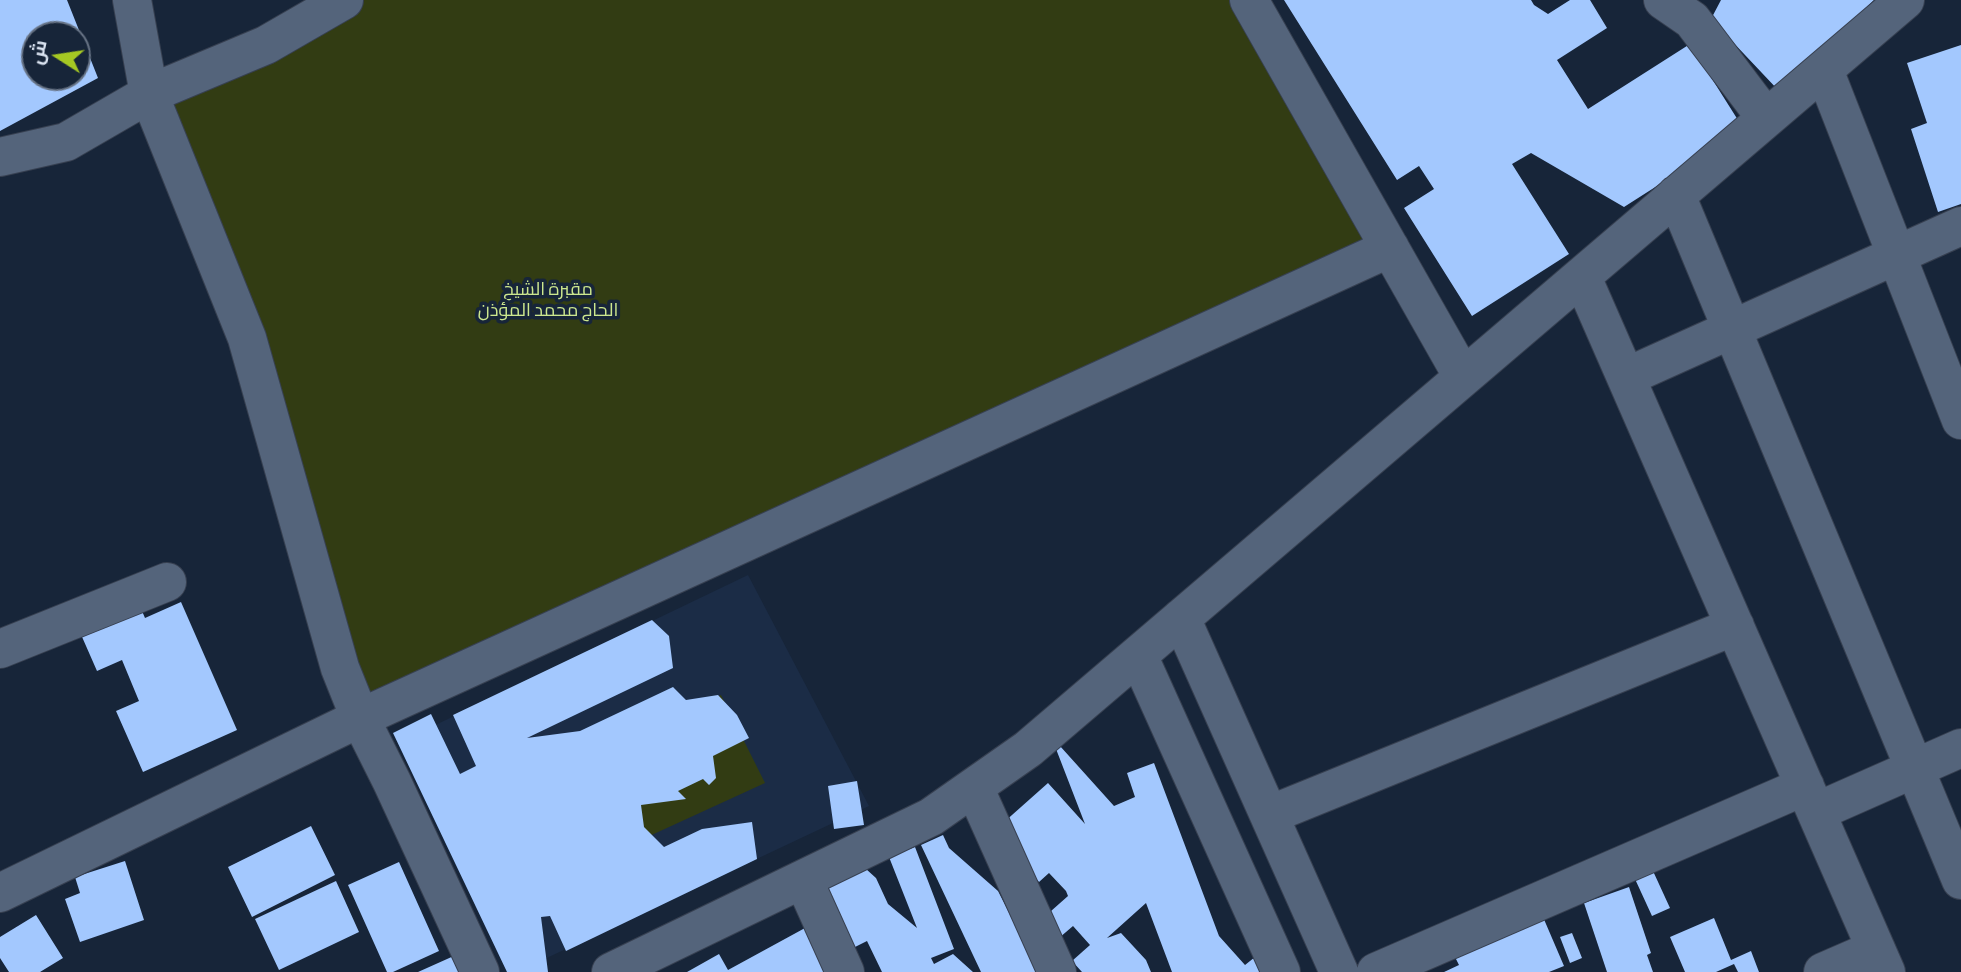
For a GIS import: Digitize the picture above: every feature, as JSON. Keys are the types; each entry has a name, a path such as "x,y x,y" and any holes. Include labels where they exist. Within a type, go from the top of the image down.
{"street":[{"path":"132,0 149,94 247,338 340,668 360,718 480,972"},
{"path":"0,157 66,142 149,94 266,45 344,0"},
{"path":"1249,0 1463,377"},
{"path":"1663,0 1692,20 1766,118"},
{"path":"611,972 661,961 803,880 931,817 1028,750 1905,0"},
{"path":"1824,70 1961,420"},
{"path":"1676,195 1961,880"},
{"path":"1626,377 1961,226"},
{"path":"0,893 360,718 1390,248"},
{"path":"1581,276 1881,961 1823,972"},
{"path":"1,643 167,582"},
{"path":"1181,618 1339,972"},
{"path":"1269,815 1735,626"},
{"path":"1138,655 1281,972"},
{"path":"1376,972 1810,799 1915,769 1961,748"},
{"path":"974,787 1057,972"},
{"path":"803,880 845,972"}],"shaded area":[{"path":"748,575 869,806 517,972 400,742"}],"green space":[{"name":"مقبرة الشيخ الحاج محمد المؤذن","path":"344,0 1249,0 1390,248 360,718 149,94"},
{"path":"721,695 765,783 608,855 566,765"}],"building":[{"path":"0,0 67,0 75,21 21,21 21,91 74,91 0,131"},
{"path":"1284,0 1531,0 1548,14 1570,0 1590,0 1607,28 1557,60 1588,109 1690,44 1743,128 1740,133 1624,207 1531,153 1512,164 1569,254 1472,316 1404,208 1434,189 1419,166 1397,180"},
{"path":"1721,0 1874,0 1779,91 1711,19"},
{"path":"1961,45 1961,204 1938,212 1911,129 1927,123 1907,63"},
{"path":"91,60 98,78 91,82"},
{"path":"181,602 237,730 143,772 116,711 139,701 122,660 97,671 79,630 139,604 145,618"},
{"path":"652,620 669,636 673,668 527,738 580,731 673,687 686,700 718,695 737,715 749,738 713,756 716,778 709,785 703,779 678,791 686,799 641,805 644,827 664,847 702,829 752,822 757,859 566,951 550,916 541,917 548,972 507,972 393,733 431,714 460,774 476,766 453,715"},
{"path":"1051,736 1114,806 1135,797 1127,773 1154,763 1219,936 1245,965 1260,953 1267,972 1172,972 1146,903 1107,938 1121,933 1146,960 1151,972 1082,972 1072,961 1090,945 1073,926 1059,938 1042,919 1068,896 1066,891 1049,873 1039,882 994,831 1048,783 1085,824"},
{"path":"857,781 864,825 834,829 828,786"},
{"path":"311,826 335,875 252,917 228,867"},
{"path":"943,835 949,848 998,891 1039,972 981,972 921,845"},
{"path":"915,847 954,949 931,958 934,964 953,954 973,972 882,972 867,941 847,951 819,892 866,869 876,878 888,904 917,928 889,857"},
{"path":"125,861 144,920 80,942 65,899 80,893 75,877"},
{"path":"399,862 439,951 393,972 387,972 348,885"},
{"path":"1653,871 1670,908 1652,916 1635,879"},
{"path":"336,881 359,932 279,970 255,919"},
{"path":"1629,887 1651,953 1647,955 1653,972 1607,972 1584,903"},
{"path":"36,915 63,958 40,972 9,972 0,958 0,937"},
{"path":"1543,917 1564,966 1549,972 1444,972 1459,965 1454,955"},
{"path":"1714,918 1731,960 1751,951 1759,972 1738,972 1734,964 1716,972 1685,972 1670,937"},
{"path":"805,928 829,972 687,972 719,954 728,970"},
{"path":"1572,933 1582,958 1570,963 1560,937"},
{"path":"456,955 463,972 418,972"}]}
